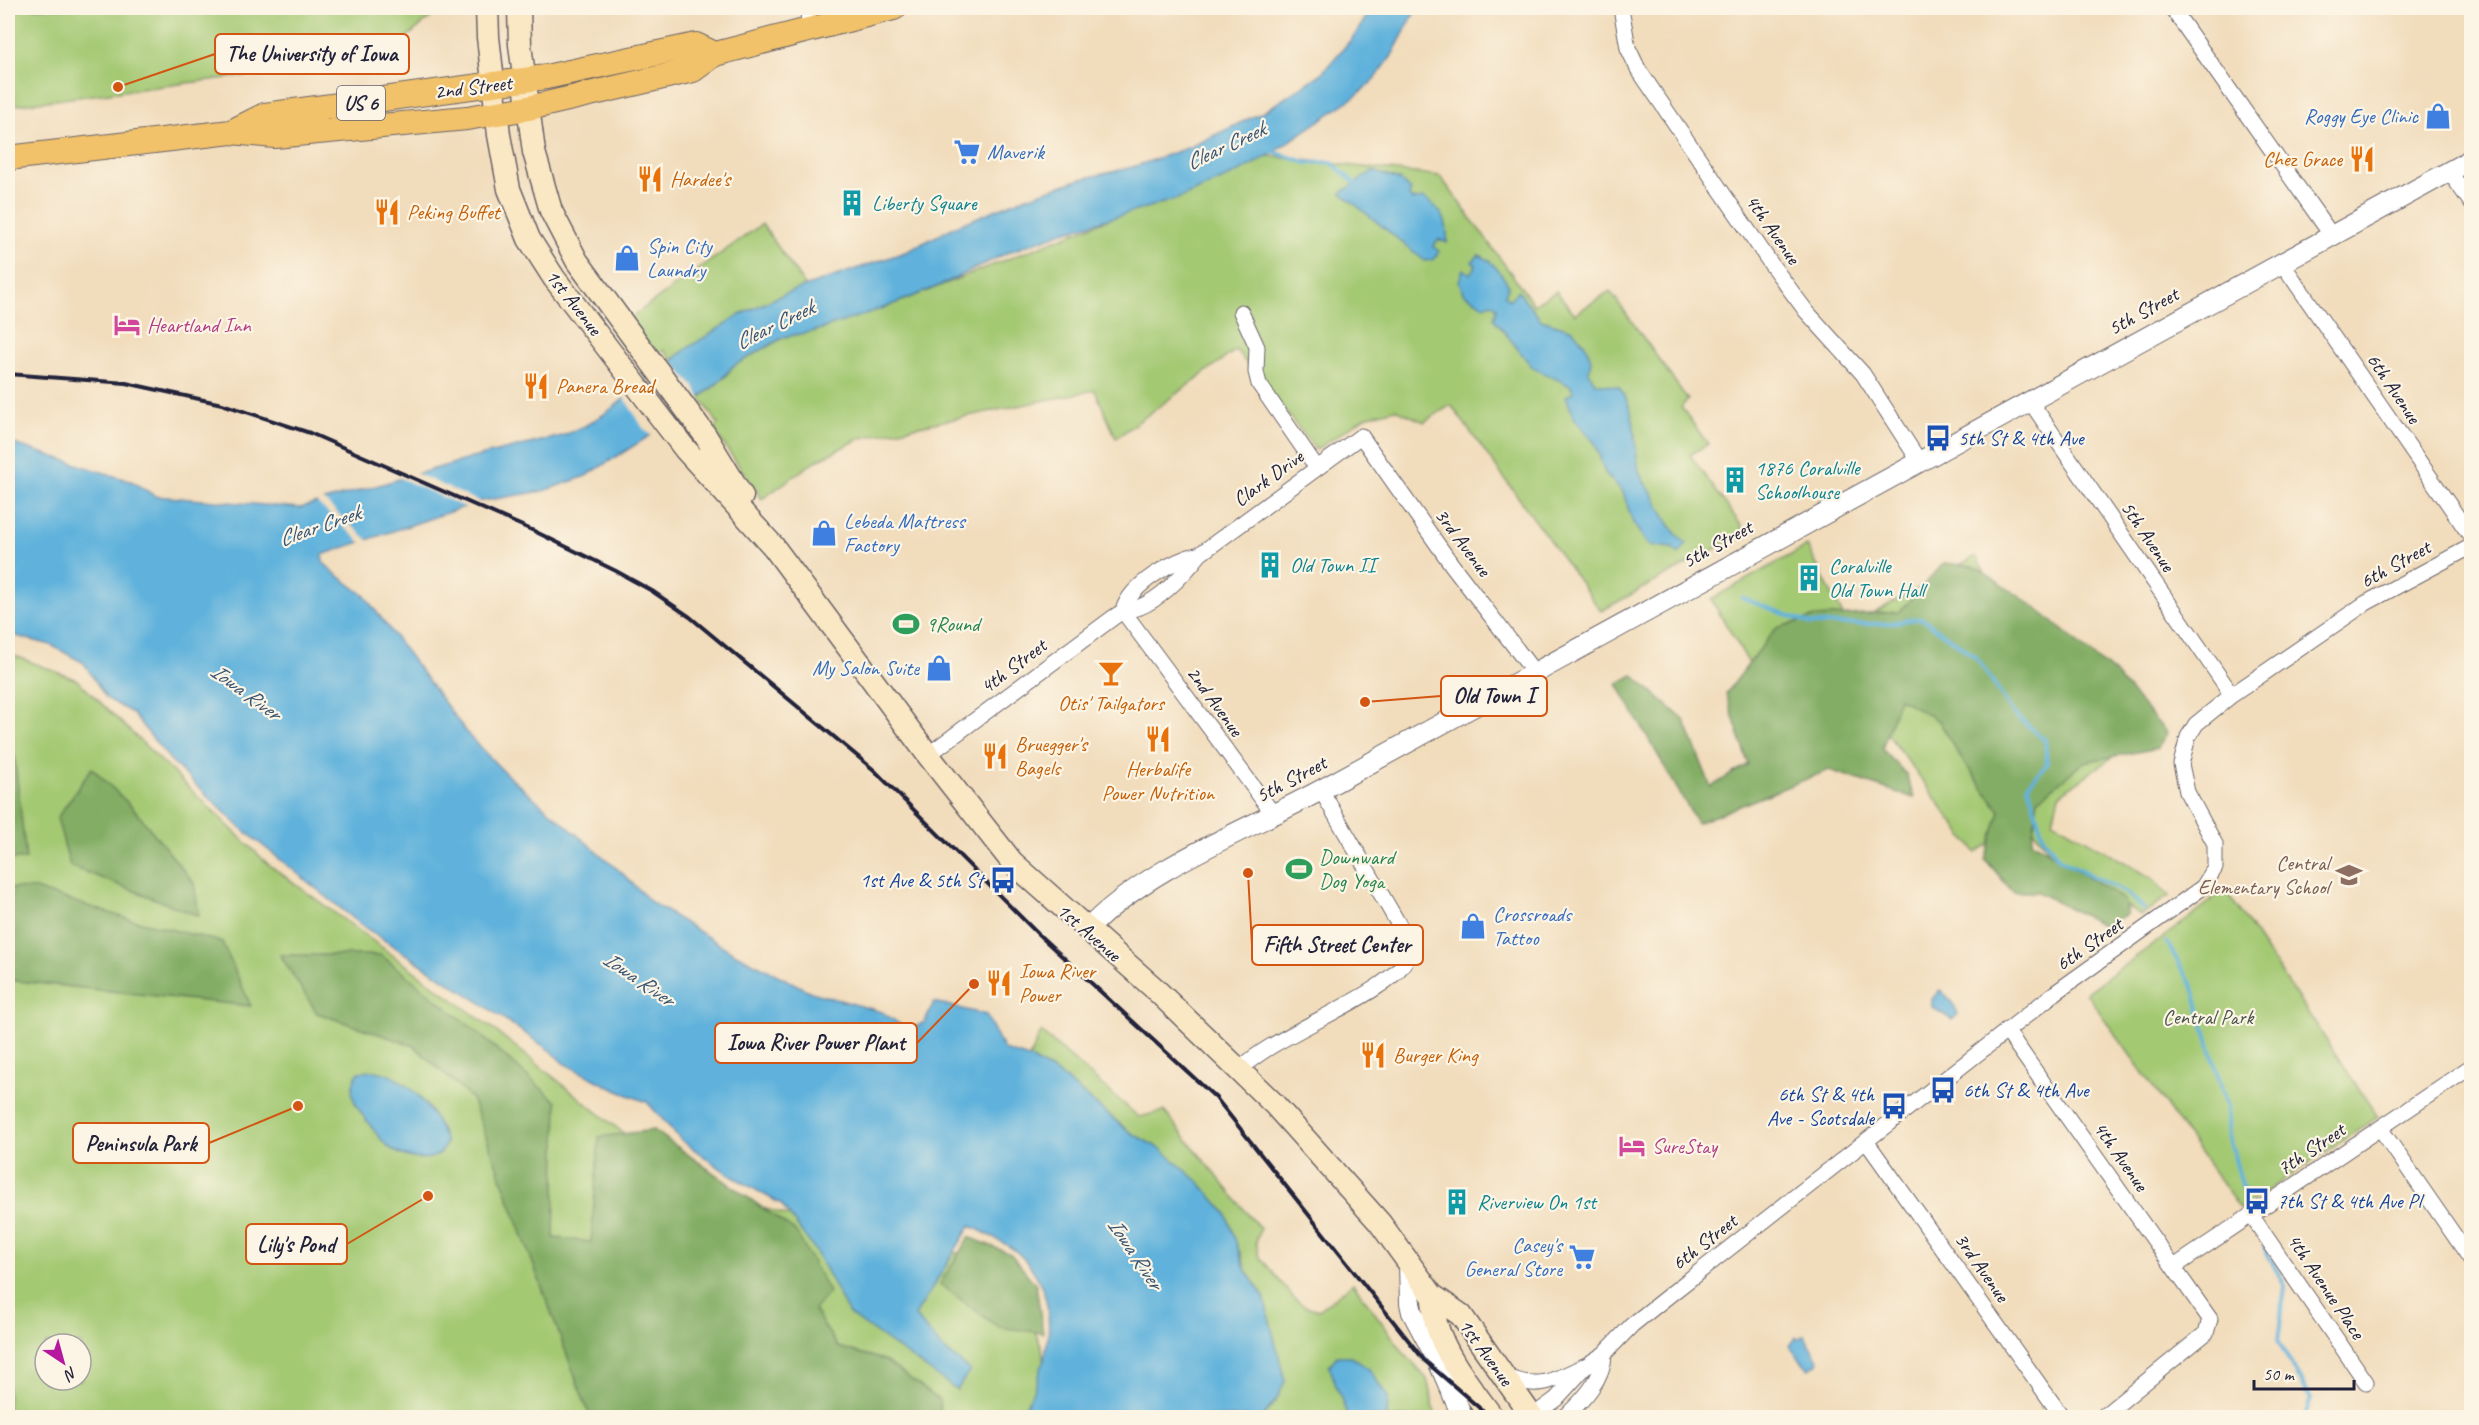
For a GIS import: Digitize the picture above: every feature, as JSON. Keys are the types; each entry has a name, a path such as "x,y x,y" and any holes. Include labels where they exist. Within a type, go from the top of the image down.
{"main road":[{"name":"1st Avenue","path":"487,8 488,37 510,189 529,239 554,278 685,449 773,546"},
{"name":"1st Avenue","path":"519,8 534,152 551,211 577,261 705,435 773,546 928,755 1012,862 1154,988 1240,1070 1380,1223 1410,1263 1433,1303 1444,1341 1492,1418"},
{"name":"2nd Street","path":"8,158 231,132 275,136 529,108 693,70 715,54 808,18 894,8"},
{"name":"2nd Street","path":"231,132 265,115 525,80 696,45 715,54"},
{"name":"1st Avenue","path":"1433,1303 1461,1315 1502,1375 1527,1417"},
{"path":"1433,1303 1466,1346 1527,1417"}],"street":[{"name":"4th Avenue","path":"1622,8 1628,48 1638,69 1771,264 1806,311 1863,374 1919,461"},
{"path":"2172,8 2332,236"},
{"name":"5th Street","path":"1088,930 1106,910 1135,889 1274,816 2472,159"},
{"path":"2449,171 2472,204"},
{"name":"6th Avenue","path":"2282,263 2472,538"},
{"path":"1241,312 1257,347 1256,372 1259,384 1317,468"},
{"name":"5th Avenue","path":"2030,401 2232,695"},
{"name":"Clark Drive","path":"1123,611 1141,606 1167,588 1200,554 1361,436"},
{"name":"3rd Avenue","path":"1361,436 1452,565 1534,672"},
{"name":"6th Street","path":"1527,1417 1556,1399 1587,1365 1604,1354 1632,1325 2006,1030 2190,898 2211,878 2217,856 2215,844 2187,792 2181,764 2188,737 2196,724 2232,695 2366,603 2472,546"},
{"name":"4th Street","path":"928,755 1123,611"},
{"name":"2nd Avenue","path":"1123,611 1274,816"},
{"path":"1240,1070 1268,1048 1393,977 1407,956 1406,940 1321,790"},
{"name":"4th Avenue","path":"2006,1030 2210,1319 2206,1333 2101,1418"},
{"name":"7th Street","path":"2174,1267 2472,1066"},
{"path":"2380,1128 2472,1261"},
{"name":"3rd Avenue","path":"1866,1141 2063,1418"},
{"name":"4th Avenue Place","path":"2251,1215 2366,1382"},
{"path":"1410,1263 1410,1303 1413,1312 1463,1418"},
{"name":"6th Street","path":"1564,1418 1598,1378 1604,1366 1604,1354"},
{"path":"1502,1375 1521,1383 1537,1385 1559,1379 1587,1365"}],"green space":[{"path":"8,8 442,8 407,37 371,55 296,69 8,106"},
{"path":"1268,156 1440,176 1534,305 1556,291 1575,314 1610,291 1688,400 1681,407 1708,444 1690,455 1746,532 1601,611 1451,405 1424,422 1395,409 1365,417 1316,450 1236,350 1116,438 1095,390 861,438 814,462 762,499 713,429 718,424 700,398 725,377 733,366 784,337 815,331 889,306"},
{"path":"762,224 806,287 740,315 671,360 664,350 657,355 629,319"},
{"path":"1807,546 1849,627 1976,556 1992,587 2114,756 2059,795 2053,821 2152,878 2169,896 2141,915 2057,863 2026,818 1976,853 1886,732 1813,772 1711,599"},
{"path":"1944,563 1974,566 2035,607 2116,675 2167,733 2158,748 2084,762 2038,800 2032,841 2124,900 2127,914 2104,926 2038,892 2013,892 1985,859 2000,811 1960,757 1939,721 1899,698 1882,749 1906,774 1914,798 1829,770 1697,823 1617,684 1633,675 1684,720 1711,787 1748,764 1726,694 1776,628 1815,617 1899,612"},
{"path":"8,653 77,680 268,864 492,1028 686,1183 887,1248 1003,1256 1042,1348 1050,1417 8,1417"},
{"path":"8,745 14,752 26,859 8,859"},
{"path":"92,768 134,809 194,883 199,916 70,866 57,818"},
{"path":"8,888 35,889 125,918 222,942 251,1006 8,980"},
{"name":"Central Park","path":"2224,888 2378,1117 2240,1209 2086,993 2199,911"},
{"path":"280,955 381,955 476,1031 557,1102 554,1238 591,1242 599,1137 654,1130 796,1232 829,1292 814,1310 838,1347 884,1360 939,1400 941,1417 590,1417 472,1099 414,1046 317,1013"},
{"path":"1041,1032 1139,1117 1164,1111 1260,1229 1256,1242 1259,1256 1294,1298 1305,1306 1319,1310 1353,1283 1404,1353 1427,1379 1436,1417 1265,1417 1264,1415 1277,1399 1276,1352 1264,1297 1246,1271 1241,1253 1161,1149 1131,1133 1057,1073 1029,1058"},
{"path":"969,1237 1011,1254 1036,1285 1043,1333 998,1327 940,1284"}],"water":[{"path":"1372,8 1417,8 1391,57 1375,79 1357,95 1268,156 1235,174 1180,198 1060,233 1009,252 941,285 889,306 815,331 784,337 733,366 720,381 662,428 586,476 543,491 482,501 322,555 323,562 332,571 364,595 470,737 506,774 621,872 651,902 732,952 811,992 882,1012 908,1030 925,1022 934,1002 986,1015 1004,1050 1029,1058 1057,1073 1131,1133 1161,1149 1199,1182 1226,1213 1246,1271 1264,1297 1285,1381 1277,1399 1264,1415 1265,1417 1020,1417 1039,1377 1045,1355 1048,1312 1043,1291 1034,1271 1018,1253 970,1226 915,1316 943,1349 970,1370 957,1390 849,1314 815,1250 781,1204 730,1175 681,1140 647,1102 618,1091 563,1063 552,1052 475,999 364,927 241,828 172,762 132,713 106,698 84,663 51,645 8,634 8,442 133,482 155,496 300,508 472,458 562,436 606,413 689,347 740,315 784,294 908,251 956,226 1027,197 1081,179 1133,167 1190,147 1265,111 1321,74 1355,35"},
{"path":"1373,171 1399,180 1411,190 1409,196 1412,200 1424,198 1443,216 1447,243 1439,239 1433,247 1439,251 1434,259 1425,261 1341,193"},
{"path":"1479,255 1493,264 1509,286 1505,295 1509,300 1518,291 1541,320 1573,330 1586,346 1591,360 1589,373 1595,383 1619,387 1626,398 1633,418 1640,474 1671,528 1687,544 1679,554 1672,548 1648,545 1633,523 1623,492 1605,473 1595,443 1574,418 1566,396 1573,393 1571,386 1533,368 1494,319 1497,307 1491,303 1484,306 1463,293 1459,281 1463,269 1470,274 1476,265 1472,262"},
{"path":"1940,990 1952,1001 1958,1014 1952,1020 1932,1007 1932,999"},
{"path":"376,1071 400,1081 428,1107 446,1142 443,1150 437,1155 423,1159 398,1153 384,1143 363,1115 353,1098 355,1079 359,1072"},
{"path":"1804,1335 1819,1362 1809,1369 1789,1346 1796,1336 1798,1339"},
{"path":"1337,1356 1350,1356 1369,1369 1388,1397 1387,1417 1348,1417 1329,1366"}],"pier":[{"path":"669,358 696,389 701,400 653,437 643,428 623,396"},
{"path":"413,472 485,504 469,509 398,477"},
{"path":"323,500 370,542 363,544 316,502"}],"waterway":[{"path":"1274,152 1308,163 1331,162 1356,184"},
{"path":"1742,598 1811,624 1885,624 1921,618 1976,657 2014,714 2045,740 2047,764 2028,785 2043,837 2059,859 2128,894 2144,909"},
{"path":"2166,941 2193,987 2227,1107 2229,1138 2243,1188"},
{"path":"2264,1247 2285,1286 2278,1341 2311,1399 2304,1418"}],"railway":[{"path":"8,374 126,383 222,404 310,433 534,531 616,571 652,591 690,617 874,770 1038,934 1216,1098 1424,1360 1491,1418"}],"place":[{"name":"The University of Iowa","path":"118,87"},
{"name":"Roggy Eye Clinic","path":"2438,116"},
{"name":"Maverik","path":"967,152"},
{"name":"Chez Grace","path":"2362,159"},
{"name":"Hardee's","path":"650,179"},
{"name":"Liberty Square","path":"852,203"},
{"name":"Peking Buffet","path":"387,212"},
{"name":"Spin City Laundry","path":"627,258"},
{"name":"Heartland Inn","path":"127,325"},
{"name":"Panera Bread","path":"536,386"},
{"name":"5th St & 4th Ave","path":"1938,438"},
{"name":"1876 Coralville Schoolhouse","path":"1735,480"},
{"name":"Lebeda Mattress Factory","path":"824,533"},
{"name":"Old Town II","path":"1270,565"},
{"name":"Coralville Old Town Hall","path":"1809,578"},
{"name":"9Round","path":"906,624"},
{"name":"My Salon Suite","path":"939,668"},
{"name":"Otis' Tailgators","path":"1111,673"},
{"name":"Old Town I","path":"1365,702"},
{"name":"Herbalife Power Nutrition","path":"1158,739"},
{"name":"Bruegger's Bagels","path":"995,756"},
{"name":"Downward Dog Yoga","path":"1299,869"},
{"name":"Fifth Street Center","path":"1248,873"},
{"name":"Central Elementary School","path":"2349,875"},
{"name":"1st Ave & 5th St","path":"1003,880"},
{"name":"Crossroads Tattoo","path":"1473,926"},
{"name":"Iowa River Power","path":"999,983"},
{"name":"Iowa River Power Plant","path":"974,984"},
{"name":"Burger King","path":"1373,1055"},
{"name":"6th St & 4th Ave","path":"1943,1090"},
{"name":"Peninsula Park","path":"298,1106"},
{"name":"6th St & 4th Ave - Scotsdale","path":"1894,1106"},
{"name":"SureStay","path":"1632,1146"},
{"name":"Lily's Pond","path":"428,1196"},
{"name":"7th St & 4th Ave Pl","path":"2257,1201"},
{"name":"Riverview On 1st","path":"1457,1202"},
{"name":"Casey's General Store","path":"1582,1257"}],"water label":[{"name":"Clear Creek","path":"1225,145"},
{"name":"Clear Creek","path":"774,324"},
{"name":"Clear Creek","path":"319,525"},
{"name":"Iowa River","path":"246,691"},
{"name":"Iowa River","path":"639,978"},
{"name":"Iowa River","path":"1136,1253"}]}
